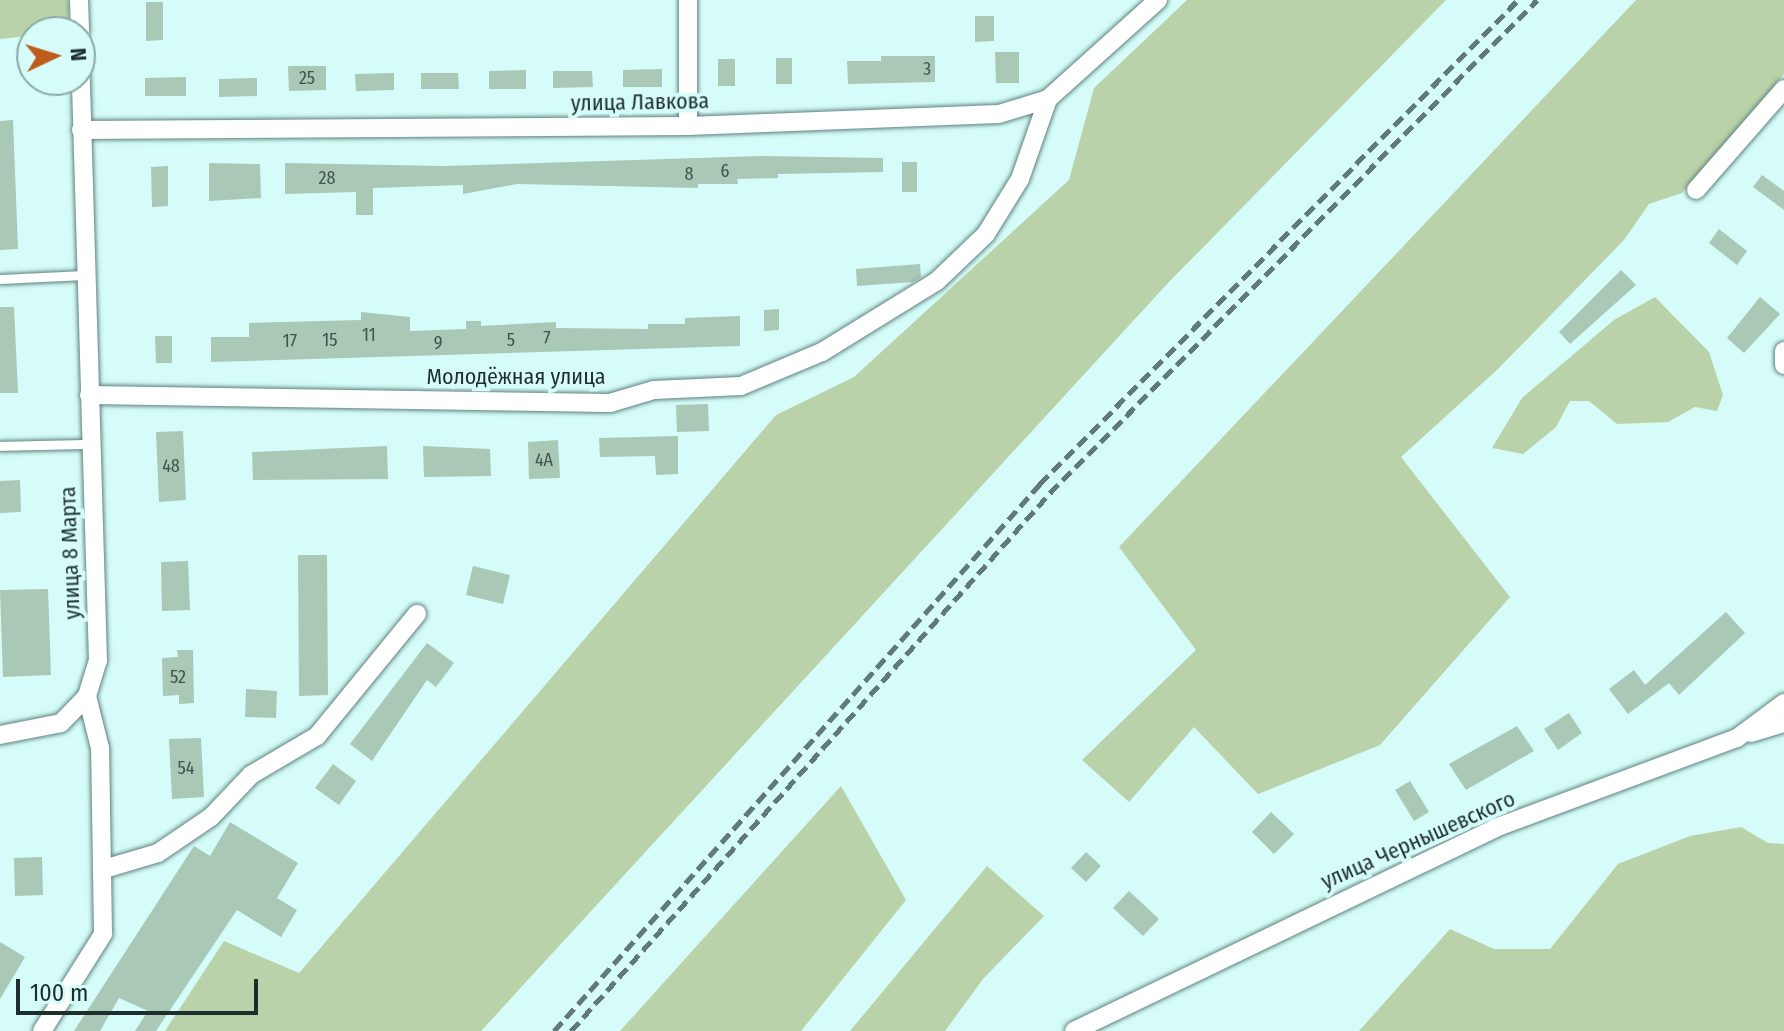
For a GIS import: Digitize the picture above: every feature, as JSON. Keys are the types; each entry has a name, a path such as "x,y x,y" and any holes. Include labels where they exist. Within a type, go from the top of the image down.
{"street":[{"path":"688,0 688,126"},
{"name":"улица Лавкова","path":"81,130 688,126 999,114 1048,99 1158,0"},
{"path":"1696,190 1784,89"},
{"name":"улица 8 Марта","path":"42,1031 103,934 100,748 87,696 98,661 81,96"},
{"name":"Молодёжная улица","path":"89,395 610,403 654,390 741,386 822,352 937,281 986,234 1020,179 1048,99"},
{"path":"104,869 158,853 211,817 251,775 317,736 417,614"},
{"path":"0,735 61,723 87,696"},
{"name":"улица Чернышевского","path":"1074,1031 1495,828 1737,738 1784,703"},
{"path":"1737,738 1784,723"}],"lane":[{"path":"0,279 85,275"},
{"path":"0,446 90,444"}],"green space":[{"path":"0,0 68,0 68,16 16,16 16,37 0,39"},
{"path":"1187,0 1446,0 1168,283 481,1031 165,1031 224,941 299,973 776,415 854,377 1069,180 1094,88"},
{"path":"1636,0 1784,0 1784,74 1682,193 1649,204 1624,240 1498,369 1401,457 1510,597 1380,745 1258,794 1194,727 1129,802 1082,760 1196,650 1119,547"},
{"path":"1655,297 1709,352 1723,395 1717,411 1695,407 1668,422 1617,424 1589,401 1570,401 1556,427 1523,454 1492,448 1522,398 1614,320"},
{"path":"841,786 906,900 801,1031 620,1031"},
{"path":"1741,827 1768,843 1784,844 1784,1031 1359,1031 1450,929 1494,949 1550,949 1618,864 1690,836"},
{"path":"987,866 1044,916 983,979 945,1031 850,1031"}],"building":[{"path":"146,2 163,2 163,40 146,41"},
{"path":"975,16 994,16 994,41 975,42"},
{"path":"995,52 1019,52 1019,83 996,83"},
{"path":"881,56 935,56 935,82 848,84 847,61 881,61"},
{"path":"776,58 792,58 792,84 776,84"},
{"path":"718,59 735,59 735,86 718,86"},
{"path":"288,66 326,66 326,90 289,91"},
{"path":"662,69 662,87 623,87 623,70"},
{"path":"526,70 526,89 489,89 489,71"},
{"path":"553,71 592,71 593,87 553,88"},
{"path":"394,73 394,90 356,91 355,74"},
{"path":"421,73 458,73 459,89 421,89"},
{"path":"186,77 186,96 145,96 145,78"},
{"path":"257,78 257,96 219,97 219,79"},
{"path":"13,120 18,249 0,250 0,121"},
{"path":"761,156 883,158 883,172 778,174 778,178 737,179 738,184 698,184 698,188 517,184 463,194 463,185 373,188 373,215 356,215 356,192 285,194 285,163 444,166"},
{"path":"902,162 917,162 917,192 902,192"},
{"path":"209,163 260,164 261,198 209,201"},
{"path":"168,166 168,206 152,207 151,167"},
{"path":"1762,175 1784,191 1784,210 1753,187"},
{"path":"1719,229 1747,251 1737,265 1709,243"},
{"path":"920,264 921,277 913,282 857,286 856,269"},
{"path":"1621,270 1636,285 1570,344 1559,332"},
{"path":"1760,297 1780,314 1744,353 1727,338"},
{"path":"0,307 14,307 18,393 0,393"},
{"path":"779,309 779,330 764,331 764,310"},
{"path":"361,312 410,317 410,331 466,329 466,321 481,321 481,326 556,322 556,328 648,329 648,324 685,324 685,318 740,316 740,346 211,362 211,337 249,337 249,323 361,320"},
{"path":"155,336 172,336 172,363 156,363"},
{"path":"708,404 709,431 677,432 676,405"},
{"path":"183,431 186,500 159,502 156,432"},
{"path":"678,436 678,474 656,475 655,456 600,457 599,438"},
{"path":"558,440 560,478 529,479 528,442"},
{"path":"387,446 388,479 253,480 252,452"},
{"path":"423,446 490,449 491,476 424,477"},
{"path":"20,480 21,512 0,513 0,481"},
{"path":"298,555 327,555 328,695 299,696"},
{"path":"188,561 190,610 162,611 161,562"},
{"path":"473,566 510,575 503,604 466,595"},
{"path":"48,589 51,675 3,677 0,590"},
{"path":"1726,612 1745,633 1679,695 1669,683 1628,714 1609,689 1634,670 1645,685"},
{"path":"427,643 454,663 436,687 427,680 372,761 350,744"},
{"path":"177,650 193,650 194,703 179,704 179,695 163,696 162,658 178,657"},
{"path":"246,689 277,691 276,718 245,717"},
{"path":"1569,713 1582,733 1558,750 1544,729"},
{"path":"1517,726 1534,751 1466,790 1449,764"},
{"path":"201,738 204,797 172,799 169,739"},
{"path":"333,764 356,781 339,805 315,788"},
{"path":"1410,781 1429,812 1414,821 1395,790"},
{"path":"1271,812 1294,834 1274,854 1252,832"},
{"path":"230,822 298,863 277,898 297,910 281,937 237,910 156,1031 135,1031 148,1011 119,998 100,1031 74,1031 194,846 210,856"},
{"path":"1086,852 1101,866 1086,882 1071,868"},
{"path":"42,857 43,895 15,896 14,858"},
{"path":"1129,891 1159,919 1143,936 1113,908"},
{"path":"0,942 25,957 0,999"}],"railway":[{"path":"554,1031 1040,484 1518,0"},
{"path":"571,1031 1050,493 1537,0"}]}
